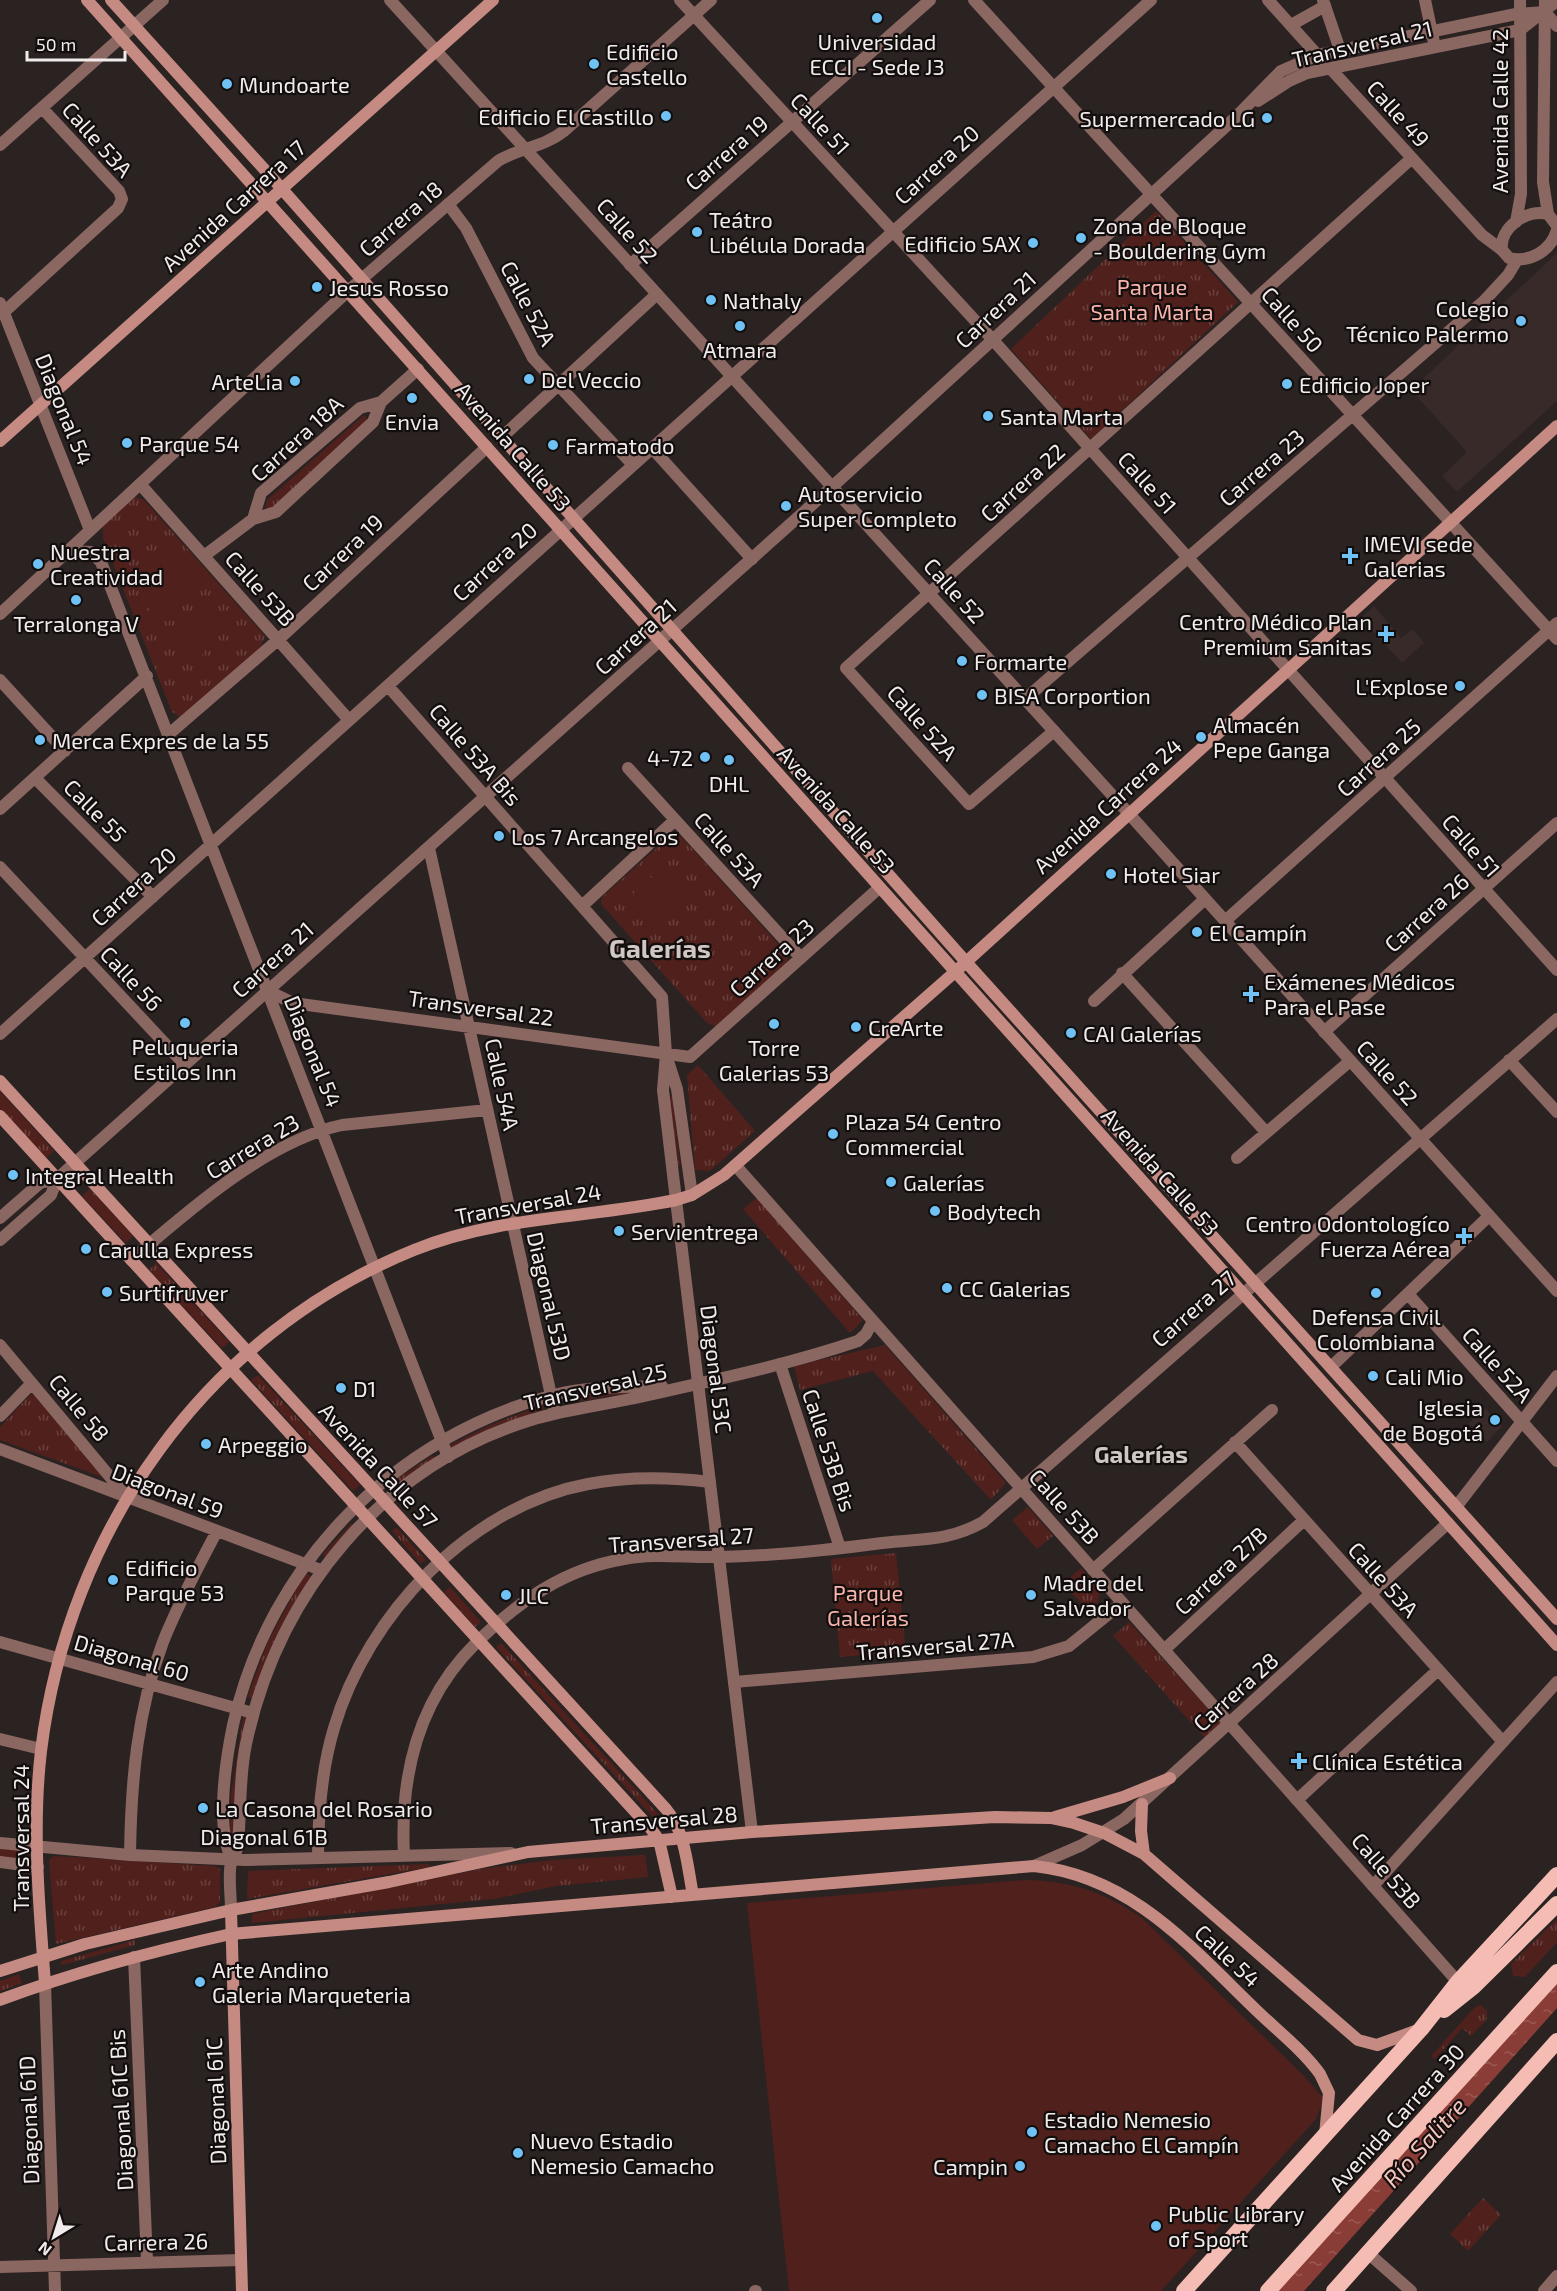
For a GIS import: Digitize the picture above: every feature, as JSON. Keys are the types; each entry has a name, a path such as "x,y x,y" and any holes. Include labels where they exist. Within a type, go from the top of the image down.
{"highway":[{"name":"Avenida Carrera 30","path":"1184,2291 1325,2138 1421,2029 1458,1982 1557,1875"},
{"name":"Avenida Carrera 30","path":"1421,2029 1473,1987 1557,1904"},
{"name":"Avenida Carrera 30","path":"1268,2291 1557,1972"},
{"path":"1334,2291 1557,2041"}],"main road":[{"name":"Avenida Calle 53","path":"87,0 349,290 659,642 1557,1645"},
{"name":"Avenida Calle 53","path":"111,0 282,189 671,632 1557,1619"},
{"name":"Avenida Carrera 17","path":"0,441 493,0"},
{"name":"Avenida Carrera 24","path":"676,1200 692,1195 736,1166 955,972 1557,426"},
{"name":"Avenida Calle 57","path":"0,1081 666,1809 678,1824 693,1895"},
{"name":"Avenida Calle 57","path":"0,1116 659,1840 672,1897"},
{"name":"Transversal 24","path":"45,1983 37,1847 41,1749 59,1658 88,1574 127,1497 174,1428 247,1353 315,1300 373,1268 438,1242 512,1223 676,1200"},
{"path":"1051,1818 1123,1797 1170,1778"},
{"path":"1142,1804 1141,1831 1144,1854"},
{"name":"Transversal 28","path":"231,1910 389,1882 528,1852 659,1840 978,1818 1051,1818 1104,1833"},
{"name":"Calle 54","path":"1104,1833 1144,1854 1358,2040 1377,2045 1421,2029"},
{"path":"0,2000 45,1983 134,1957 231,1934 1034,1866"},
{"name":"Calle 54","path":"1034,1866 1082,1875 1125,1894 1147,1910 1217,1972 1320,2074 1329,2093 1325,2138"},
{"path":"0,1971 85,1944 231,1910"},
{"name":"Diagonal 61C","path":"231,1910 242,2291"}],"street":[{"path":"0,145 163,0"},
{"name":"Calle 52","path":"390,0 833,486 1557,1292"},
{"name":"Calle 51","path":"680,0 993,340 1557,970"},
{"name":"Carrera 18","path":"0,614 361,279 498,161 510,153 526,150 556,137 711,0"},
{"name":"Carrera 19","path":"630,265 930,0"},
{"name":"Calle 50","path":"974,0 1352,415 1554,630"},
{"name":"Carrera 20","path":"0,1034 1151,0"},
{"name":"Calle 49","path":"1268,0 1482,235 1509,258 1517,260"},
{"path":"1425,0 1435,47"},
{"path":"1520,30 1545,6 1557,1"},
{"path":"1291,25 1324,3 1340,50"},
{"name":"Transversal 21","path":"1236,117 1281,71 1318,55 1431,30 1520,6 1545,6"},
{"name":"Avenida Calle 42","path":"1502,250 1503,237 1516,222 1521,194 1520,6"},
{"path":"1545,6 1557,26"},
{"name":"Avenida Calle 42","path":"1545,6 1543,182 1555,226"},
{"name":"Transversal 21","path":"1236,117 1288,81 1330,68 1520,30"},
{"name":"Calle 53A","path":"2,307 118,208 122,199 120,191 42,108"},
{"name":"Carrera 21","path":"0,1240 51,1195 57,1179 671,632 1236,117"},
{"name":"Carrera 22","path":"846,668 1412,158"},
{"name":"Calle 52A","path":"448,204 466,228 533,358 633,465"},
{"path":"1516,222 1531,214 1555,226 1534,256 1517,260"},
{"name":"Carrera 23","path":"1025,699 1484,301 1508,275 1517,260"},
{"path":"501,438 657,294"},
{"name":"Diagonal 54","path":"2,307 90,530"},
{"name":"Carrera 18A","path":"253,519 261,493 360,408 381,402 418,369"},
{"name":"Carrera 18A","path":"204,556 253,519 276,512 373,422 381,402"},
{"name":"Carrera 19","path":"169,734 279,639 487,447"},
{"path":"652,448 752,559"},
{"name":"Calle 53B","path":"140,484 349,720"},
{"name":"Diagonal 54","path":"69,551 91,552 101,562 447,1457"},
{"name":"Carrera 25","path":"1225,921 1554,630"},
{"name":"Calle 52A","path":"846,668 969,804 1054,731"},
{"path":"0,810 147,676"},
{"path":"0,680 65,751"},
{"name":"Calle 53A Bis","path":"388,686 662,997 666,1054"},
{"name":"Calle 53A","path":"628,768 801,958"},
{"name":"Calle 55","path":"34,778 153,897"},
{"path":"582,906 675,820"},
{"name":"Carrera 26","path":"1324,1032 1557,823"},
{"name":"Calle 54A","path":"429,848 512,1223"},
{"name":"Calle 56","path":"0,867 185,1065"},
{"name":"Carrera 23","path":"690,1057 879,888"},
{"path":"1094,1001 1205,899"},
{"path":"1122,973 1265,1131"},
{"name":"Transversal 22","path":"268,991 293,1003 690,1057"},
{"name":"Carrera 27","path":"1022,1489 1254,1282 1557,1019"},
{"path":"666,1054 677,1089 692,1195"},
{"name":"Diagonal 53C","path":"666,1054 663,1090 752,1832"},
{"path":"1509,1060 1557,1112"},
{"path":"1237,1158 1265,1131 1350,1061"},
{"name":"Carrera 23","path":"131,1260 215,1190 322,1129 487,1110"},
{"name":"Calle 53B","path":"736,1166 1458,1982"},
{"name":"Carrera 21","path":"0,1218 40,1183 57,1179"},
{"path":"1331,1367 1489,1216"},
{"name":"Diagonal 53D","path":"512,1223 555,1413"},
{"name":"Calle 52A","path":"1408,1294 1557,1461"},
{"name":"Transversal 25","path":"232,1859 238,1846 243,1764 253,1713 274,1657 321,1570 366,1518 384,1501 447,1457 502,1431 555,1413 697,1384 780,1364 858,1341 866,1335 873,1321"},
{"name":"Calle 58","path":"0,1345 127,1497"},
{"name":"Calle 53B Bis","path":"780,1364 840,1548"},
{"path":"1456,1507 1557,1376"},
{"path":"0,1416 32,1383"},
{"name":"Transversal 25","path":"231,1910 232,1859 226,1842 225,1783 237,1708 262,1637 287,1590 305,1563 373,1490 442,1442 497,1415 551,1396 607,1388 697,1384"},
{"path":"1093,1570 1272,1410"},
{"name":"Calle 53A","path":"1235,1442 1503,1742"},
{"name":"Diagonal 59","path":"0,1449 321,1570"},
{"path":"318,1858 324,1770 334,1726 350,1685 371,1646 397,1610 440,1563 473,1535 508,1513 556,1493 586,1484 627,1478 669,1477 710,1482"},
{"name":"Transversal 27","path":"404,1855 402,1815 407,1775 417,1736 433,1700 454,1666 496,1624 534,1593 578,1571 624,1559 673,1556 719,1557 946,1538 983,1522 1022,1489"},
{"name":"Carrera 27B","path":"1164,1650 1304,1520"},
{"name":"Carrera 28","path":"1034,1866 1104,1833 1142,1804 1448,1523"},
{"path":"130,1855 133,1766 150,1684 164,1640 217,1531"},
{"name":"Transversal 27A","path":"734,1682 1033,1658 1069,1646 1122,1603"},
{"name":"Diagonal 60","path":"0,1642 253,1713"},
{"path":"1297,1800 1438,1670"},
{"path":"1373,1886 1557,1682"},
{"path":"0,1739 41,1749"},
{"name":"Diagonal 61B","path":"0,1843 130,1855 232,1859 528,1852"},
{"path":"0,1862 38,1867"},
{"name":"Diagonal 61C Bis","path":"134,1957 147,2261"},
{"name":"Diagonal 61D","path":"45,1983 56,2291"},
{"path":"1368,2253 1411,2291"},
{"name":"Carrera 26","path":"0,2267 54,2263 241,2260"},
{"path":"1544,2291 1557,2276"}],"shaded area":[{"name":"Colegio Técnico Palermo","path":"1557,253 1557,401 1457,492 1442,476 1467,452 1411,390"},
{"name":"Centro Médico Plan Premium Sanitas","path":"1374,606 1401,638 1413,629 1424,643 1402,663 1361,618"},
{"path":"1485,1408 1502,1426 1487,1442 1469,1423"}],"green space":[{"name":"Parque Santa Marta","path":"1156,211 1238,302 1091,439 1011,349"},
{"path":"1179,264 1201,290 1157,327 1135,301"},
{"path":"1117,350 1136,371 1099,403 1080,381"},
{"path":"364,415 368,420 271,509 265,508 267,500"},
{"path":"133,496 144,500 265,636 259,651 180,717 172,712 103,538 103,524"},
{"path":"169,555 200,577 168,623 137,600"},
{"path":"204,604 227,622 195,664 171,646"},
{"path":"671,835 680,835 788,955 787,966 718,1027 707,1023 601,904 602,897"},
{"path":"665,865 686,888 654,917 633,894"},
{"path":"698,1065 755,1131 710,1171 695,1170 687,1075"},
{"path":"0,1091 54,1151 44,1160 0,1111"},
{"path":"672,1096 680,1166 676,1166 668,1097"},
{"path":"90,1189 133,1236 126,1243 82,1196"},
{"path":"757,1198 863,1320 850,1333 743,1209"},
{"path":"156,1263 229,1342 222,1348 149,1270"},
{"path":"885,1345 1006,1483 991,1500 873,1371 800,1390 794,1366"},
{"path":"258,1375 360,1485 353,1491 251,1380"},
{"path":"614,1391 661,1391 614,1395 574,1402 571,1400"},
{"path":"32,1393 105,1478 0,1440 0,1427"},
{"path":"543,1405 544,1409 490,1429 453,1449 450,1448 450,1445 488,1426"},
{"path":"432,1456 436,1457 435,1460 396,1486 394,1484 394,1481"},
{"path":"1028,1507 1053,1536 1037,1549 1012,1520"},
{"path":"352,1523 353,1528 325,1558 323,1554"},
{"path":"396,1527 426,1560 421,1564 392,1531"},
{"name":"Parque Galerías","path":"896,1553 906,1652 840,1657 831,1559"},
{"path":"1081,1568 1100,1590 1098,1602 1089,1611 1063,1584"},
{"path":"305,1573 313,1577 252,1700 248,1696 267,1644"},
{"path":"450,1587 481,1622 475,1627 444,1592"},
{"path":"1129,1622 1222,1724 1206,1739 1113,1636"},
{"path":"501,1643 658,1814 654,1818 496,1647"},
{"path":"244,1712 250,1714 234,1851 230,1851 231,1796"},
{"path":"0,1848 25,1851 26,1862 0,1858"},
{"path":"645,1855 648,1877 556,1886 493,1899 252,1923 252,1914 481,1869 552,1860"},
{"path":"54,1856 215,1866 220,1869 220,1902 215,1907 56,1944 49,1860"},
{"path":"429,1864 430,1867 247,1899 248,1871"},
{"path":"1025,1880 1057,1883 1087,1890 1115,1902 1143,1919 1305,2077 1324,2099 1316,2119 1161,2291 789,2291 747,1903"},
{"path":"1557,1919 1557,1942 1525,1977 1513,1976 1511,1964"},
{"path":"135,1940 135,1945 62,1965 61,1961"},
{"path":"19,1974 22,1983 0,1991 0,1981"},
{"path":"1480,2005 1487,2010 1487,2019 1471,2036 1462,2028 1435,2059 1431,2056 1475,2007"},
{"path":"1483,2198 1501,2215 1468,2251 1450,2234"}],"water":[{"name":"Río Salitre","path":"1557,1978 1557,2008 1304,2291 1272,2291"}],"place":[{"name":"Universidad ECCI - Sede J3","path":"877,18"},
{"name":"Edificio Castello","path":"594,64"},
{"name":"Mundoarte","path":"227,84"},
{"name":"Edificio El Castillo","path":"666,116"},
{"name":"Supermercado LG","path":"1267,118"},
{"name":"Teátro Libélula Dorada","path":"697,232"},
{"name":"Zona de Bloque - Bouldering Gym","path":"1081,238"},
{"name":"Edificio SAX","path":"1033,243"},
{"name":"Jesus Rosso","path":"317,287"},
{"name":"Nathaly","path":"711,300"},
{"name":"Colegio Técnico Palermo","path":"1521,321"},
{"name":"Atmara","path":"740,326"},
{"name":"Del Veccio","path":"529,379"},
{"name":"ArteLia","path":"295,381"},
{"name":"Edificio Joper","path":"1287,384"},
{"name":"Envia","path":"412,398"},
{"name":"Santa Marta","path":"988,416"},
{"name":"Parque 54","path":"127,443"},
{"name":"Farmatodo","path":"553,445"},
{"name":"Autoservicio Super Completo","path":"786,506"},
{"name":"IMEVI sede Galerias","path":"1350,556"},
{"name":"Nuestra Creatividad","path":"38,564"},
{"name":"Terralonga V","path":"76,600"},
{"name":"Centro Médico Plan Premium Sanitas","path":"1386,634"},
{"name":"Formarte","path":"962,661"},
{"name":"L'Explose","path":"1460,686"},
{"name":"BISA Corportion","path":"982,695"},
{"name":"Almacén Pepe Ganga","path":"1201,737"},
{"name":"Merca Expres de la 55","path":"40,740"},
{"name":"4-72","path":"705,757"},
{"name":"DHL","path":"729,760"},
{"name":"Los 7 Arcangelos","path":"499,836"},
{"name":"Hotel Siar","path":"1111,874"},
{"name":"El Campín","path":"1197,932"},
{"name":"Exámenes Médicos Para el Pase","path":"1251,994"},
{"name":"Peluqueria Estilos Inn","path":"185,1023"},
{"name":"Torre Galerias 53","path":"774,1024"},
{"name":"CreArte","path":"856,1027"},
{"name":"CAI Galerías","path":"1071,1033"},
{"name":"Plaza 54 Centro Commercial","path":"833,1134"},
{"name":"Integral Health","path":"13,1175"},
{"name":"Galerías","path":"891,1182"},
{"name":"Bodytech","path":"935,1211"},
{"name":"Servientrega","path":"619,1231"},
{"name":"Centro Odontologíco Fuerza Aérea","path":"1464,1236"},
{"name":"Carulla Express","path":"86,1249"},
{"name":"CC Galerias","path":"947,1288"},
{"name":"Surtifruver","path":"107,1292"},
{"name":"Defensa Civil Colombiana","path":"1376,1293"},
{"name":"Cali Mio","path":"1373,1376"},
{"name":"D1","path":"341,1388"},
{"name":"Iglesia de Bogotá","path":"1495,1420"},
{"name":"Arpeggio","path":"206,1444"},
{"name":"Edificio Parque 53","path":"113,1580"},
{"name":"JLC","path":"506,1595"},
{"name":"Madre del Salvador","path":"1031,1595"},
{"name":"Clínica Estética","path":"1299,1761"},
{"name":"La Casona del Rosario","path":"203,1808"},
{"name":"Arte Andino Galeria Marqueteria","path":"200,1982"},
{"name":"Estadio Nemesio Camacho El Campín","path":"1032,2132"},
{"name":"Nuevo Estadio Nemesio Camacho","path":"518,2153"},
{"name":"Campin","path":"1020,2166"},
{"name":"Public Library of Sport","path":"1156,2226"}],"district":[{"name":"Galerías","path":"660,947"},
{"name":"Galerías","path":"1141,1453"}]}
